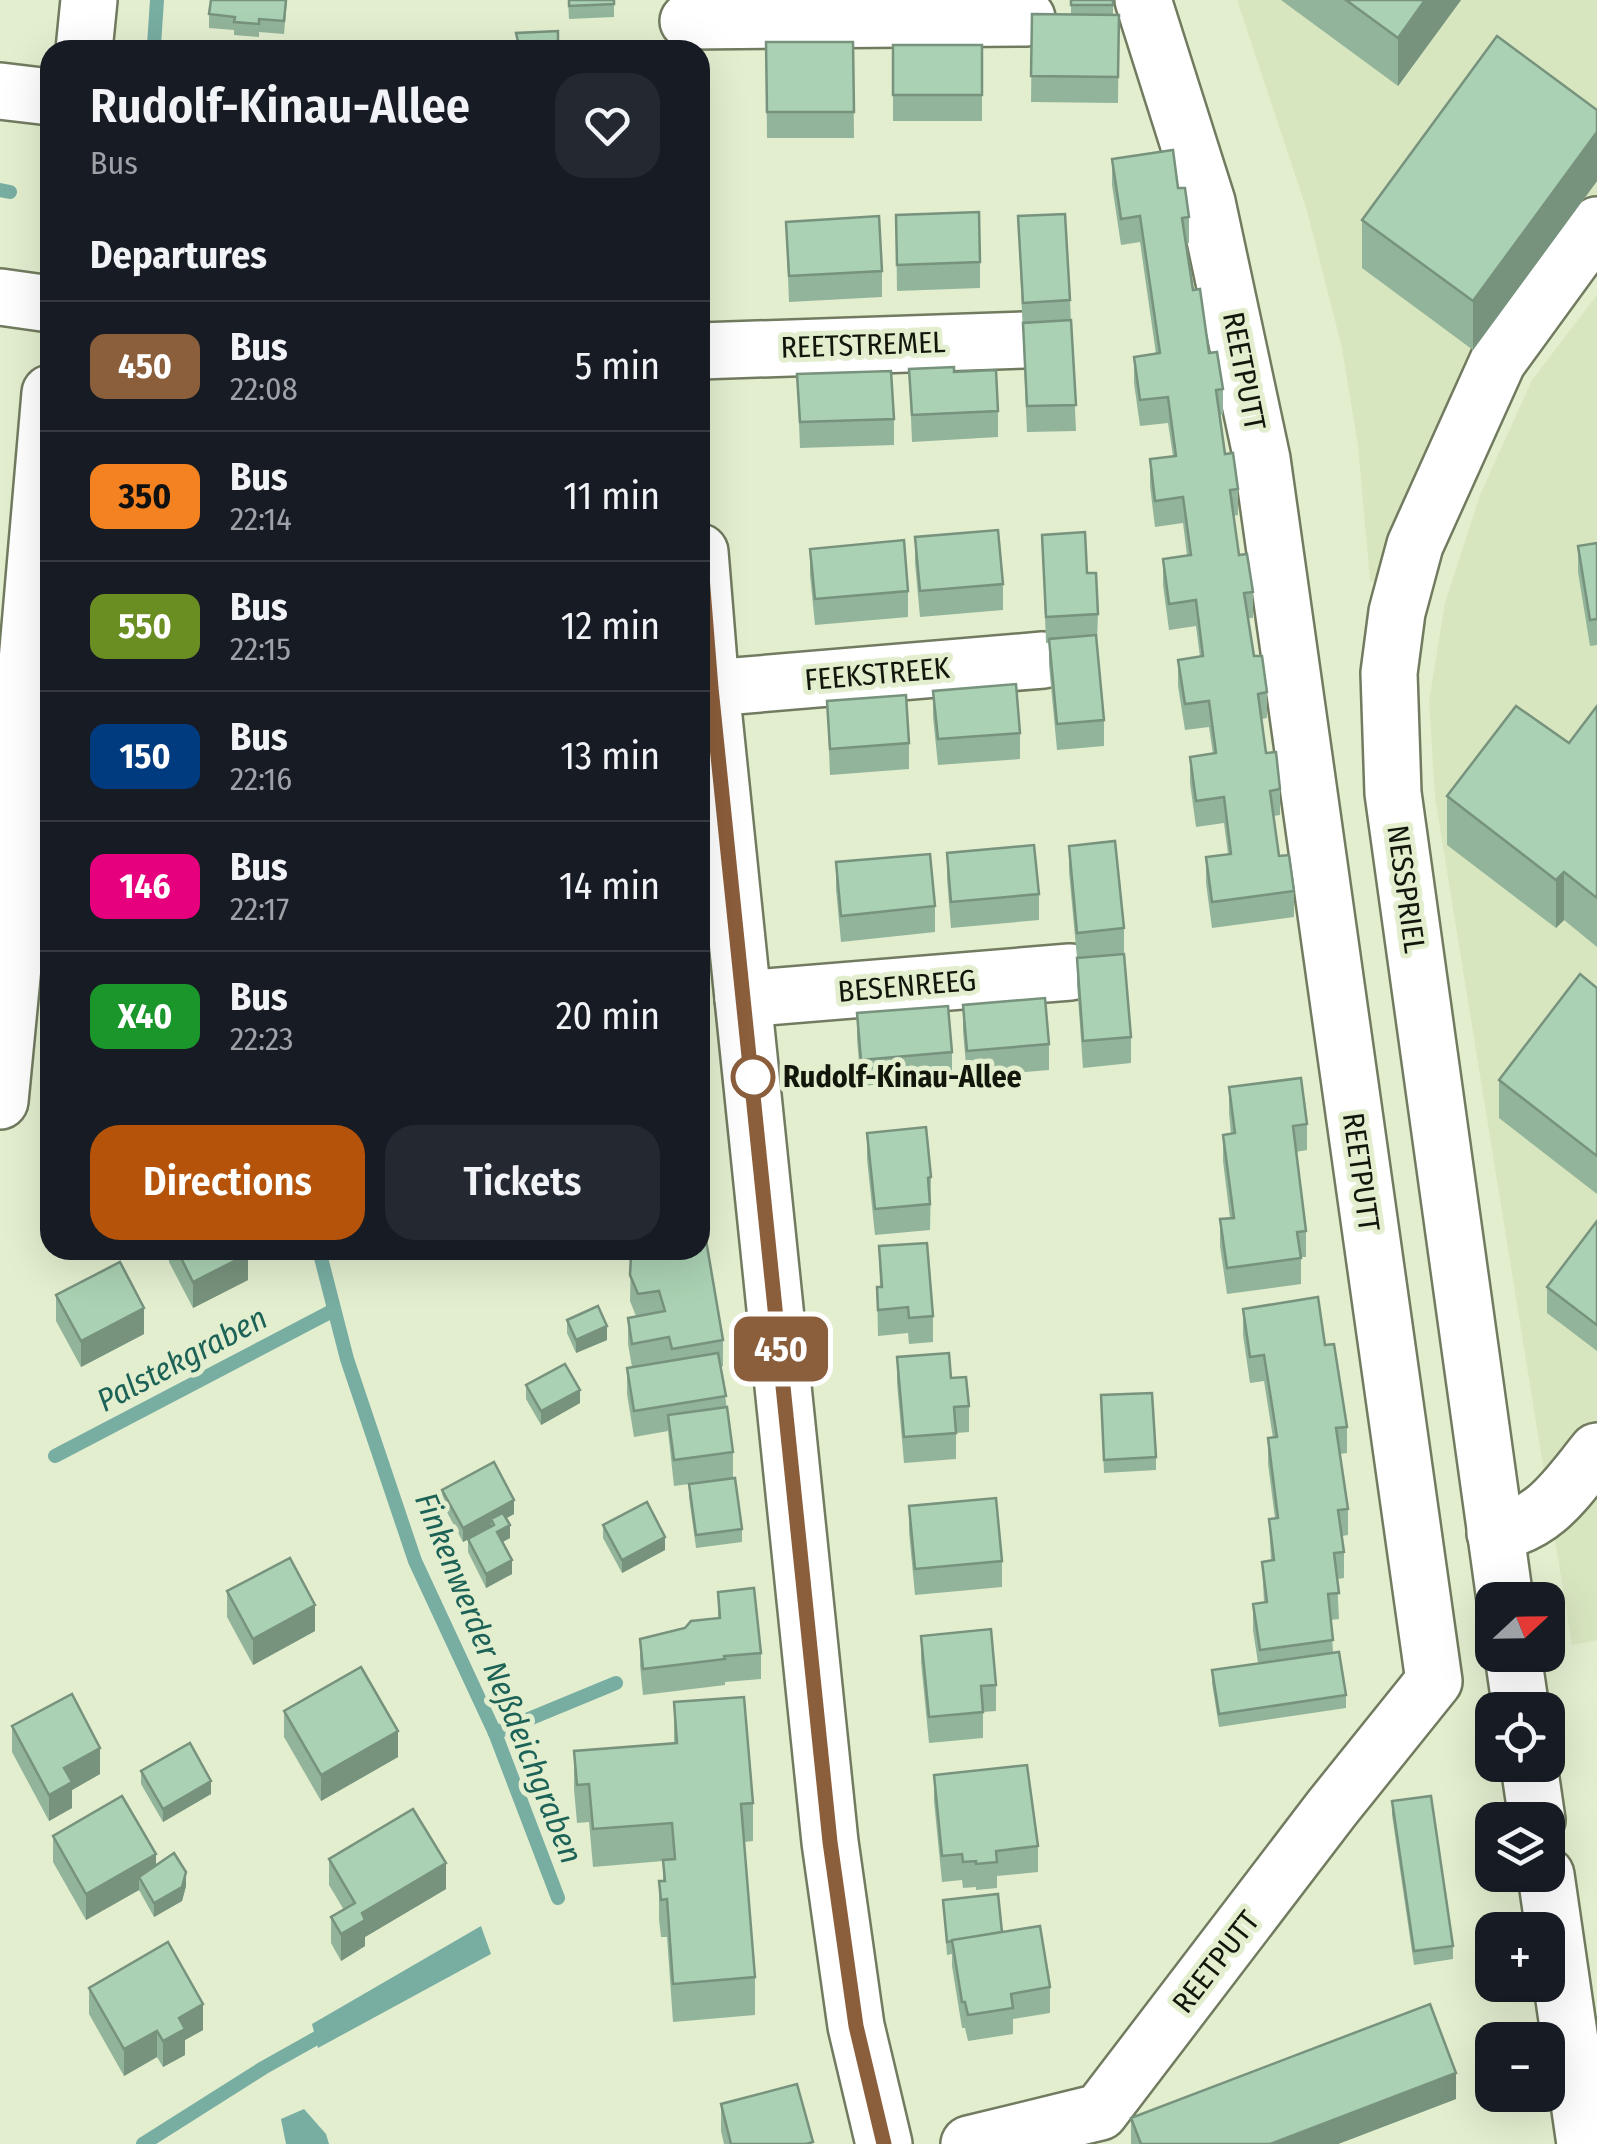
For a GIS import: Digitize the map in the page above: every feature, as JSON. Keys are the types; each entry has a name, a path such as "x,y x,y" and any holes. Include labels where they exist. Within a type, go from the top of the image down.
{"street":[{"path":"85,40 89,0"},
{"name":"REETPUTT","path":"969,2144 1100,2112 1434,1681 1262,459 1207,202 1143,0"},
{"path":"688,24 1027,18"},
{"path":"0,91 40,95"},
{"name":"NESSPRIEL","path":"1502,1582 1393,793 1390,673 1396,612 1415,545 1478,401 1516,334 1597,225"},
{"path":"0,297 40,303"},
{"name":"REETSTREMEL","path":"710,351 1025,340"},
{"path":"0,1101 18,915 24,718 40,518"},
{"name":"FEEKSTREEK","path":"711,688 1043,660"},
{"path":"710,676 830,1842 856,2026 884,2144"},
{"name":"BESENREEG","path":"743,999 1070,972"},
{"path":"1495,1533 1518,1527 1545,1512 1597,1450"},
{"path":"1548,1892 1585,2144"}],"shaded area":[{"path":"1237,0 1597,0 1597,203 1388,590 1370,580 1358,446 1342,348 1307,211"},
{"path":"1597,295 1597,1640 1572,1645 1565,1582 1562,1582 1435,797 1429,701 1445,603 1480,495 1532,380"}],"water":[{"path":"481,1926 491,1954 318,2048 312,2024"},
{"path":"304,2109 326,2134 329,2144 286,2144 281,2119"}],"building":[{"path":"211,0 286,0 284,21 234,22 235,17 209,14"},
{"path":"569,0 614,0 614,4 569,6"},
{"path":"1071,0 1113,0 1113,5 1071,5"},
{"path":"1346,0 1425,0 1398,38"},
{"path":"1032,14 1119,15 1118,77 1031,76"},
{"path":"558,31 558,40 518,40 516,33"},
{"path":"1497,36 1597,110 1597,132 1473,301 1362,220"},
{"path":"766,42 853,42 854,112 767,112"},
{"path":"893,45 982,45 982,95 893,95"},
{"path":"1173,150 1178,188 1185,188 1189,217 1182,218 1193,290 1200,289 1209,353 1217,352 1223,389 1216,390 1225,454 1233,453 1238,489 1230,490 1239,555 1247,554 1253,592 1244,593 1254,656 1262,656 1267,692 1258,694 1266,753 1276,752 1280,789 1270,791 1279,856 1289,855 1294,891 1212,902 1206,857 1231,854 1224,797 1196,801 1190,757 1216,753 1209,701 1185,704 1178,660 1203,656 1196,600 1169,604 1163,559 1191,555 1183,497 1155,501 1150,459 1176,456 1168,397 1140,400 1134,357 1160,353 1140,216 1121,219 1112,159"},
{"path":"979,212 980,262 897,265 896,215"},
{"path":"1065,214 1070,300 1023,303 1018,216"},
{"path":"879,216 882,271 789,276 786,222"},
{"path":"1071,320 1076,405 1027,406 1023,323"},
{"path":"954,367 954,372 996,370 998,411 912,415 909,369"},
{"path":"891,371 894,419 800,422 797,374"},
{"path":"998,530 1003,584 920,591 915,537"},
{"path":"1085,532 1087,573 1096,573 1098,614 1046,617 1042,535"},
{"path":"904,540 908,591 815,599 810,549"},
{"path":"1597,543 1597,619 1590,620 1578,546"},
{"path":"1096,635 1104,720 1057,724 1049,639"},
{"path":"1016,684 1020,733 938,739 933,691"},
{"path":"906,695 909,743 830,749 827,701"},
{"path":"1516,706 1569,743 1597,706 1597,898 1564,872 1556,880 1447,796"},
{"path":"1115,841 1124,928 1077,933 1069,846"},
{"path":"1034,845 1039,894 951,902 947,853"},
{"path":"930,854 935,906 841,916 836,862"},
{"path":"1124,954 1131,1037 1083,1041 1077,958"},
{"path":"1580,974 1597,988 1597,1156 1499,1080"},
{"path":"1045,998 1049,1044 967,1051 963,1005"},
{"path":"948,1006 952,1052 861,1060 857,1013"},
{"path":"1301,1078 1307,1124 1293,1126 1306,1231 1297,1232 1301,1258 1227,1268 1220,1219 1234,1218 1223,1135 1235,1133 1229,1087"},
{"path":"926,1127 930,1204 875,1209 867,1133"},
{"path":"1597,1221 1597,1325 1547,1287"},
{"path":"927,1243 933,1316 909,1318 908,1307 878,1310 877,1287 882,1287 879,1246"},
{"path":"182,1260 236,1260 193,1282"},
{"path":"631,1260 709,1260 723,1340 672,1349 669,1337 632,1344 628,1318 665,1311 659,1291 638,1294 630,1275"},
{"path":"120,1262 144,1308 81,1341 56,1295"},
{"path":"1318,1297 1325,1345 1334,1344 1347,1427 1336,1428 1348,1509 1338,1510 1344,1552 1334,1553 1339,1593 1328,1594 1333,1640 1260,1650 1253,1604 1267,1602 1262,1562 1274,1560 1269,1519 1278,1518 1268,1438 1277,1437 1264,1355 1250,1357 1243,1309"},
{"path":"598,1306 607,1326 576,1340 567,1320"},
{"path":"718,1353 726,1396 634,1411 627,1368"},
{"path":"949,1353 951,1378 966,1377 969,1406 954,1407 956,1433 904,1437 897,1357"},
{"path":"565,1364 580,1390 541,1411 526,1385"},
{"path":"1152,1393 1156,1457 1104,1460 1101,1395"},
{"path":"727,1407 733,1452 674,1460 668,1415"},
{"path":"494,1462 514,1500 463,1528 442,1490"},
{"path":"735,1478 742,1529 696,1535 689,1484"},
{"path":"996,1498 1002,1561 915,1569 909,1506"},
{"path":"647,1502 665,1537 622,1560 603,1525"},
{"path":"503,1513 510,1525 497,1532 512,1560 486,1574 468,1539 494,1525 491,1519"},
{"path":"290,1558 315,1605 253,1639 227,1591"},
{"path":"754,1588 761,1653 643,1669 640,1639 685,1628 691,1621 720,1618 718,1592"},
{"path":"991,1629 996,1685 981,1686 983,1712 929,1717 921,1636"},
{"path":"1339,1652 1346,1695 1219,1714 1212,1670"},
{"path":"361,1667 398,1731 321,1775 284,1711"},
{"path":"72,1694 100,1748 64,1768 72,1782 49,1795 12,1726"},
{"path":"744,1697 753,1803 741,1804 755,1977 673,1984 667,1899 661,1900 659,1881 665,1881 663,1860 675,1859 672,1823 593,1829 589,1784 577,1785 574,1751 677,1743 674,1702"},
{"path":"190,1743 211,1781 163,1809 141,1771"},
{"path":"1027,1765 1038,1846 996,1851 997,1862 976,1864 963,1862 962,1854 942,1856 934,1775"},
{"path":"122,1796 156,1854 86,1894 53,1836"},
{"path":"1431,1796 1453,1946 1414,1951 1392,1801"},
{"path":"413,1809 446,1863 362,1913 365,1920 341,1934 331,1917 355,1903 329,1859"},
{"path":"174,1853 186,1872 182,1887 154,1903 139,1877"},
{"path":"998,1894 1002,1932 947,1942 943,1900"},
{"path":"1040,1926 1050,1987 1011,1994 1013,2008 968,2015 962,2002 952,1940"},
{"path":"168,1942 203,2004 179,2018 185,2029 163,2041 157,2031 124,2049 89,1988"},
{"path":"1430,2004 1456,2073 1270,2144 1141,2144 1131,2118"},
{"path":"797,2084 813,2142 731,2144 721,2104"}],"waterway":[{"path":"154,40 157,0"},
{"path":"0,190 10,192"},
{"name":"Finkenwerder Neßdeichgraben","path":"322,1260 347,1359 415,1561 495,1733 558,1898"},
{"name":"Palstekgraben","path":"55,1456 334,1310"},
{"path":"495,1733 616,1683"},
{"path":"143,2144 331,2030"}],"bus line":[{"name":"450","path":"710,676 830,1842 856,2026 884,2144"}],"place":[{"name":"Rudolf-Kinau-Allee","path":"753,1077"}]}
